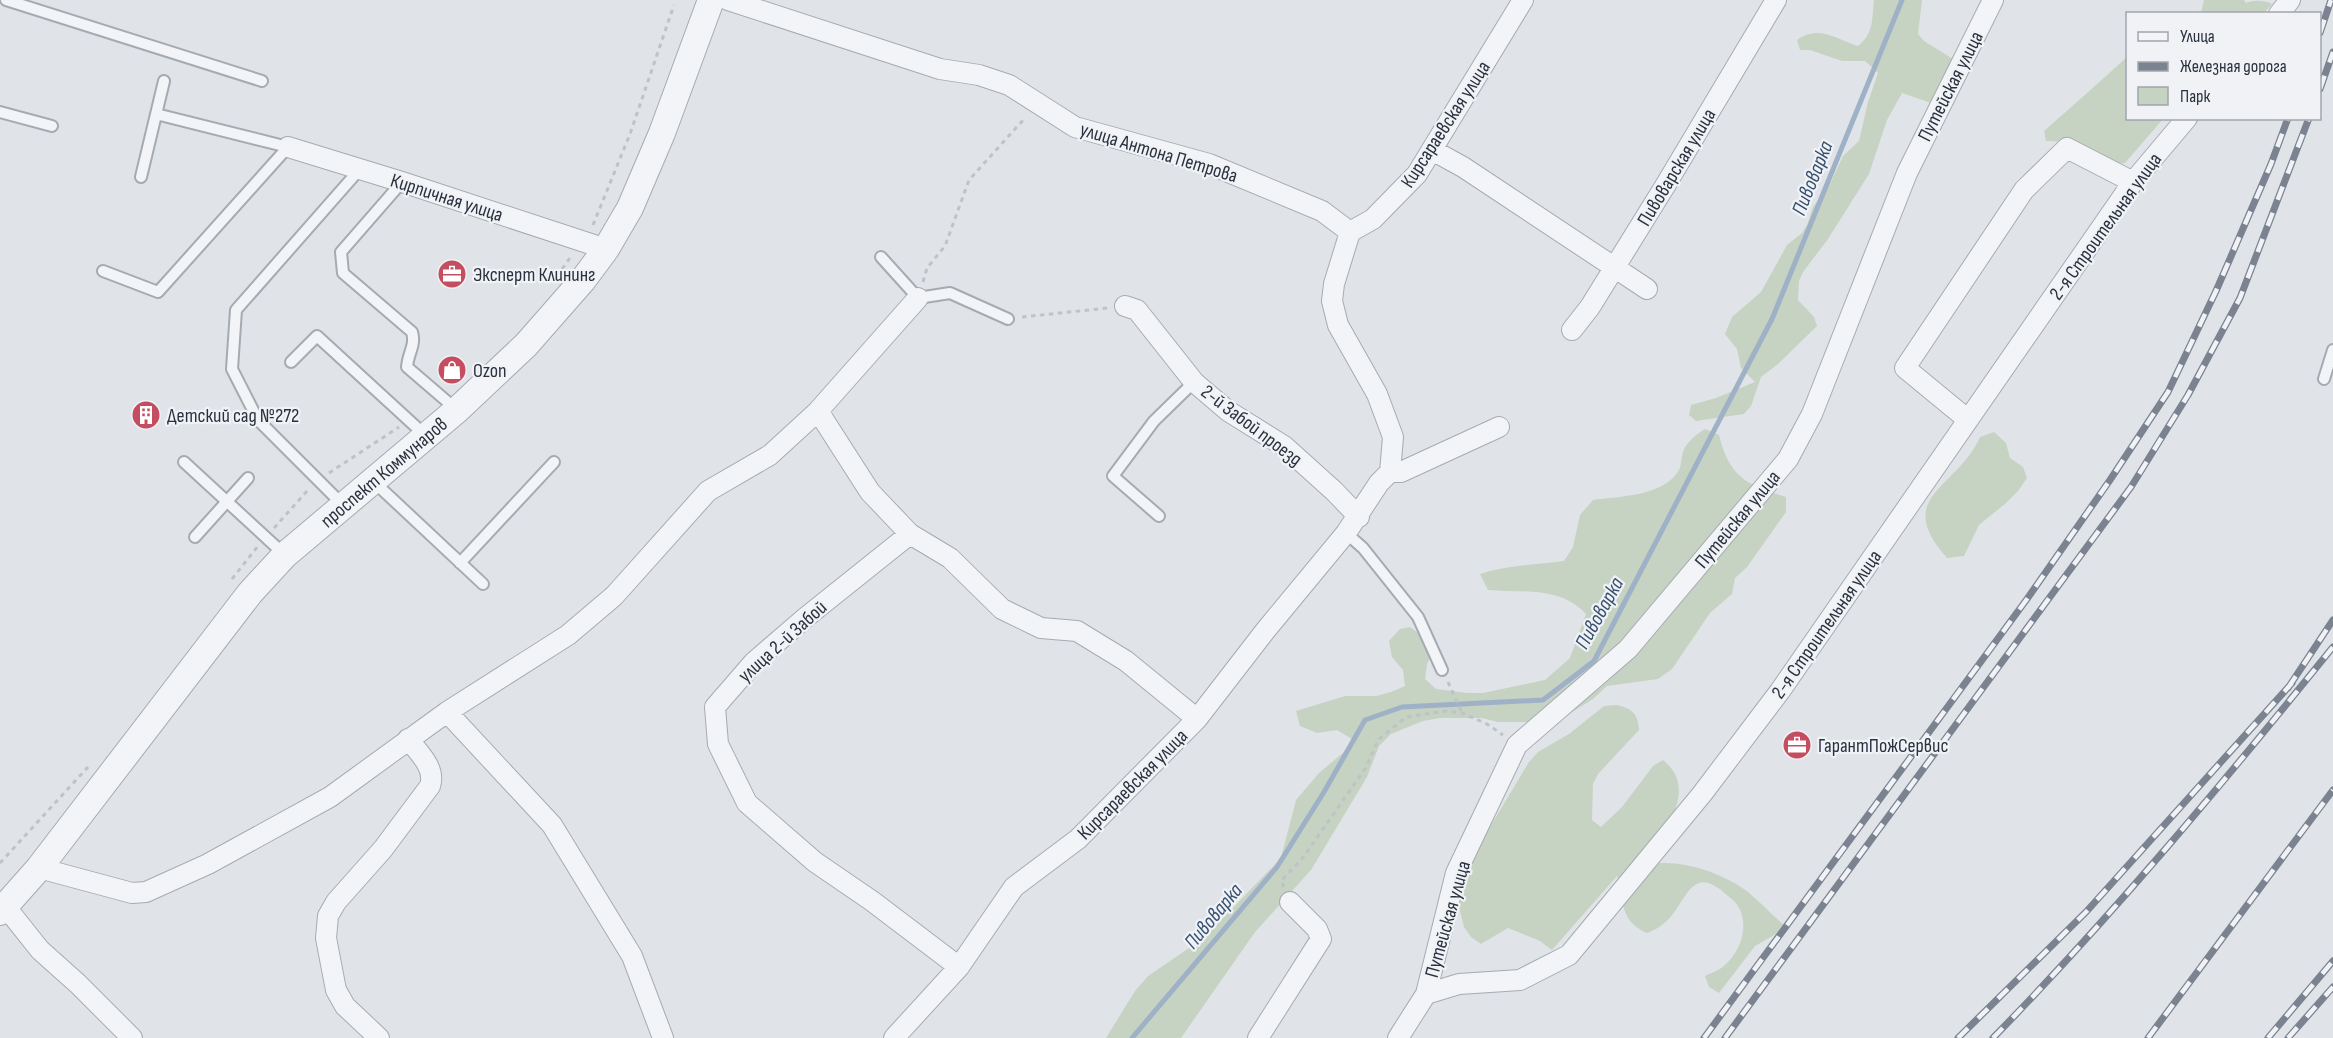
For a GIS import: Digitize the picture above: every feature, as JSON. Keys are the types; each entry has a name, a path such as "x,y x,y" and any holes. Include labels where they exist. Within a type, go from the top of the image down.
{"street":[{"name":"проспект Коммунаров","path":"3,909 39,868 250,593 285,555 373,481 417,429 457,410 526,345 583,280 606,249 630,208 662,133 711,0"},
{"name":"улица Антона Петрова","path":"728,0 940,69 979,75 1009,85 1075,127 1209,164 1322,211 1350,232"},
{"name":"Кирсараевская улица","path":"1350,232 1373,219 1417,174 1523,0"},
{"name":"Пивоварская улица","path":"1572,330 1614,269 1776,0"},
{"name":"Путейская улица","path":"1426,994 1456,873 1517,745 1628,649 1788,459 1812,414 1907,173 1993,0"},
{"path":"2281,12 2290,0"},
{"name":"2-я Строительная улица","path":"1426,994 1459,984 1520,980 1569,954 1702,794 1780,691 2133,182 2185,120"},
{"name":"Кирпичная улица","path":"288,147 606,249"},
{"path":"1967,419 1905,368 2024,190 2067,148 2133,182"},
{"path":"1431,150 1647,289"},
{"path":"1350,232 1334,285 1332,301 1338,325 1377,394 1393,437 1390,472 1401,472 1499,427"},
{"path":"39,868 132,893 146,892 208,864 330,797 447,712 567,635 614,596 708,491 770,455 818,411 918,298"},
{"name":"2-й Забой проезд","path":"1125,306 1137,310 1194,382 1228,411 1284,446 1359,517"},
{"path":"818,411 870,492 910,534 950,558 1002,609 1041,628 1077,631 1126,661 1197,719"},
{"name":"Кирсараевская улица","path":"894,1038 959,967 1014,887 1078,839 1197,719 1264,631 1346,534 1379,483 1390,472"},
{"name":"улица 2-й Забой","path":"910,534 754,662 715,707 718,744 747,803 815,862 872,901 959,967"},
{"path":"447,712 552,825 632,956 663,1038"},
{"path":"379,1038 345,1006 336,990 326,938 328,916 336,902 383,849 430,786 433,778 429,766 408,739"},
{"path":"1258,1038 1321,939 1317,928 1290,902"},
{"path":"3,909 40,950 132,1038"},
{"path":"1398,1038 1426,994"}],"lane":[{"path":"6,0 262,81"},
{"path":"141,177 164,81"},
{"path":"0,112 52,126"},
{"path":"103,272 158,292 288,147 156,114"},
{"path":"343,505 258,420 232,369 236,310 360,170"},
{"path":"402,182 341,252 341,264 344,273 412,332 414,345 407,359 407,367 457,410"},
{"path":"881,257 918,298 950,293 1008,319"},
{"path":"291,362 317,336 417,429"},
{"path":"2324,379 2333,350"},
{"path":"1159,516 1113,476 1154,421 1194,382"},
{"path":"184,462 285,555"},
{"path":"460,564 554,462"},
{"path":"195,537 248,478"},
{"path":"373,481 483,584"},
{"path":"1346,534 1363,548 1418,617 1442,670"}],"path":[{"path":"561,270 593,225 630,134 674,5"},
{"path":"918,298 927,268 945,246 969,180 1039,103"},
{"path":"1008,319 1125,306"},
{"path":"318,480 417,429"},
{"path":"1453,693 1462,713"},
{"path":"1290,902 1281,881 1302,859 1365,769 1379,739 1406,717 1445,711 1462,713 1487,724 1517,745"}],"green space":[{"path":"1874,0 1922,0 1918,34 1924,41 1953,59 1941,101 1931,103 1902,93 1887,120 1869,174 1828,239 1803,272 1799,281 1798,300 1814,317 1817,326 1778,364 1761,377 1751,406 1744,414 1696,421 1689,415 1691,405 1716,398 1755,382 1741,368 1737,349 1725,334 1732,317 1761,292 1787,245 1802,233 1813,207 1830,184 1843,156 1859,141 1868,102 1878,73 1865,61 1842,61 1810,50 1800,50 1797,40 1805,35 1820,33 1858,46 1870,31"},
{"path":"2204,0 2244,0 2246,3 2259,1 2272,4 2265,12 2201,12"},
{"path":"2126,58 2126,120 2162,120 2125,163 2115,164 2100,154 2073,144 2046,141 2044,131"},
{"path":"1705,429 1719,435 1728,461 1742,477 1760,488 1786,497 1786,512 1747,567 1735,578 1732,594 1710,613 1672,669 1658,679 1607,686 1593,699 1564,717 1532,722 1498,722 1482,718 1440,718 1423,721 1391,734 1379,746 1367,777 1311,870 1255,932 1181,1038 1106,1038 1135,991 1148,976 1204,938 1281,858 1296,800 1319,773 1344,752 1352,739 1337,730 1317,733 1300,726 1296,711 1345,696 1376,696 1405,686 1403,670 1392,657 1389,641 1400,629 1410,627 1418,633 1432,654 1427,664 1425,679 1436,689 1483,693 1545,680 1570,658 1586,614 1576,605 1553,595 1488,590 1480,574 1511,567 1564,561 1573,547 1580,515 1593,500 1640,494 1663,486 1679,470 1682,454 1687,445"},
{"path":"1994,432 2006,443 2010,458 2023,467 2027,478 2006,503 1979,525 1964,556 1947,558 1932,537 1926,520 1927,506 1934,494 1970,455 1980,437"},
{"path":"1617,705 1634,713 1639,730 1598,774 1593,784 1592,820 1601,827 1622,807 1653,766 1663,760 1674,772 1678,785 1678,798 1675,811 1651,864 1676,864 1714,873 1748,892 1783,924 1776,934 1755,946 1719,993 1709,987 1705,976 1723,967 1736,952 1742,935 1743,918 1735,902 1719,888 1708,883 1702,882 1693,887 1666,922 1647,933 1638,928 1627,916 1617,876 1552,950 1540,941 1508,928 1481,944 1471,937 1464,927 1458,903 1464,870 1529,762 1538,752 1569,734 1604,706"}],"waterway":[{"name":"Пивоварка","path":"1132,1038 1277,867 1324,792 1365,720 1402,707 1543,700 1594,661 1772,319 1902,0"}],"railway":[{"path":"2321,30 2331,0"},
{"path":"2321,86 2333,52"},
{"path":"1704,1038 2027,599 2168,392 2216,291 2271,164 2287,120"},
{"path":"1725,1038 2131,487 2188,395 2240,298 2308,120"},
{"path":"2288,688 2333,620"},
{"path":"1993,1038 2082,944 2168,847 2333,647"},
{"path":"1958,1038 2086,912 2292,683"},
{"path":"2148,1038 2333,790"},
{"path":"2268,1038 2333,961"},
{"path":"2288,1038 2333,987"}],"place":[{"name":"Эксперт Клининг","path":"452,274"},
{"name":"Ozon","path":"452,370"},
{"name":"Детский сад №272","path":"146,415"},
{"name":"ГарантПожСервис","path":"1797,745"}]}
